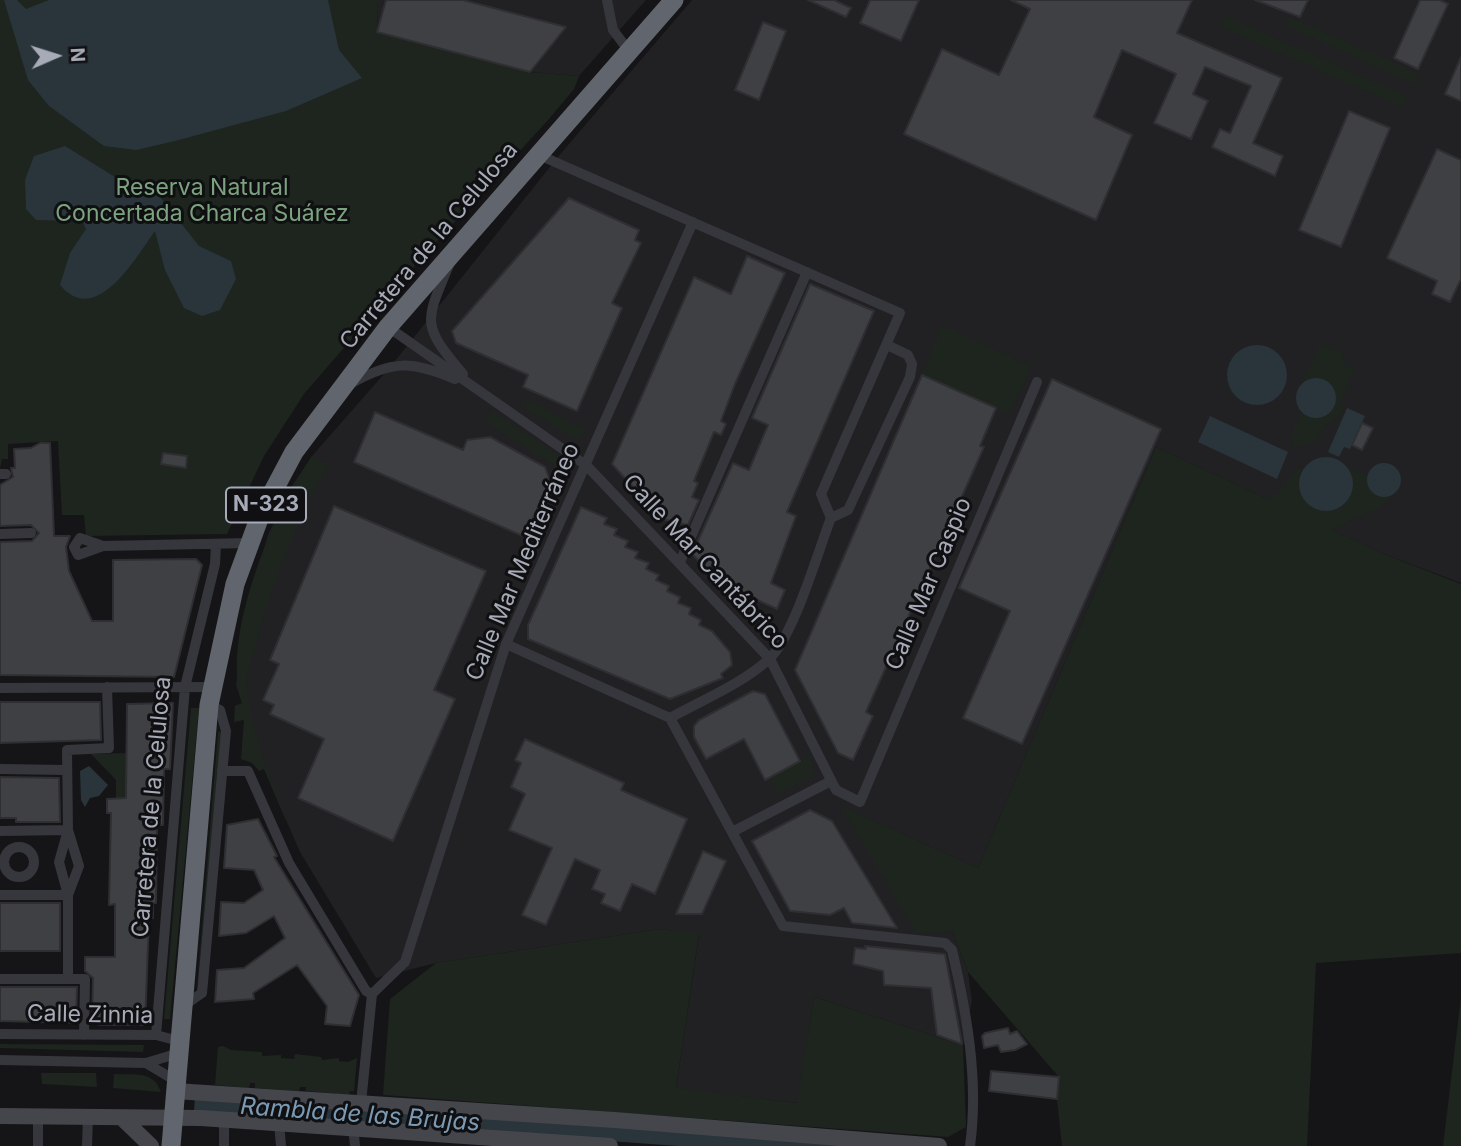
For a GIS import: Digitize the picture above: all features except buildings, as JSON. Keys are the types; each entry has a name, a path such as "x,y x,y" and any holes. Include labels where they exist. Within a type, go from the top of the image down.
{"highway":[{"name":"Carretera de la Celulosa","path":"171,1146 211,696 235,584 260,516 294,452 388,327 674,0"}],"street":[{"path":"607,0 613,30 629,51"},
{"path":"539,155 900,313 821,494 831,518"},
{"name":"Calle Mar Mediterráneo","path":"372,994 405,962 506,644 693,222"},
{"name":"Calle Mar Cantábrico","path":"455,251 429,319 435,341 474,387"},
{"path":"680,562 807,272"},
{"name":"Calle Mar Cantábrico","path":"388,327 587,466 770,659 836,790 860,802"},
{"path":"670,718 739,680 770,659 787,631 831,518 848,510 910,377 912,364 908,355 887,345"},
{"name":"Calle Mar Cantábrico","path":"343,388 378,369 406,364 474,387"},
{"name":"Calle Mar Caspio","path":"860,802 1037,382"},
{"path":"0,534 31,533"},
{"path":"103,546 250,543"},
{"name":"Carretera de la Celulosa","path":"156,1035 185,687 215,564 216,544"},
{"path":"506,644 670,718 783,926 945,943 952,950 968,1035 973,1085 970,1146"},
{"path":"68,895 79,866 68,830 67,750 109,748 107,687"},
{"path":"0,688 185,687 211,696 220,710 226,731 202,993 183,1007"},
{"path":"0,769 67,770"},
{"path":"222,771 248,771 289,863 366,991 372,994 361,1103"},
{"path":"732,832 831,781"},
{"path":"0,831 68,830"},
{"path":"68,830 59,862 68,895 68,979"},
{"path":"19,831 20,847"},
{"path":"20,847 29,850 35,863 28,875 19,878 10,875 2,862 11,850 20,847"},
{"path":"35,863 59,862"},
{"path":"19,878 20,895"},
{"path":"0,895 68,895"},
{"path":"0,979 85,979 85,1035"},
{"name":"Calle Zinnia","path":"0,1034 156,1035 179,1047"},
{"name":"Calle Zinnia","path":"0,1060 146,1063 179,1047"},
{"name":"Calle Zinnia","path":"146,1063 176,1086"},
{"path":"176,1086 361,1103 615,1119 939,1146"},
{"path":"0,1116 173,1118 353,1126 466,1141 610,1146"},
{"path":"38,1116 38,1146"},
{"path":"88,1117 88,1146"},
{"path":"122,1118 151,1146"},
{"path":"224,1120 224,1146"},
{"path":"279,1123 281,1146"},
{"path":"353,1126 355,1146"}],"shaded area":[{"path":"378,0 646,0 579,76 530,72 377,32"},
{"path":"692,0 1461,0 1461,583 1381,553 1156,447 978,868 842,807 952,930 968,972 972,1001 963,1045 814,997 798,1103 676,1089 699,935 660,929 436,963 376,978 300,852 264,769 236,685 244,615 268,535 290,489 312,456 391,366 557,158"}],"green space":[{"name":"Reserva Natural Concertada Charca Suárez","path":"0,0 378,0 377,32 530,72 579,76 574,89 549,119 419,261 304,394 264,456 227,534 86,536 84,515 62,515 58,441 8,444 8,459 2,459 0,469"},
{"path":"1285,15 1418,73 1415,84 1288,27"},
{"path":"1225,16 1407,96 1402,107 1220,27"},
{"path":"942,326 1031,366 1009,414 922,375"},
{"path":"1320,344 1344,354 1342,359 1347,361 1344,365 1355,368 1340,403 1337,403 1345,408 1323,428 1316,442 1295,448 1292,434 1302,412 1304,414 1306,380 1301,384"},
{"path":"528,399 586,432 578,437 570,436 523,407"},
{"path":"492,411 564,459 569,471 567,485 562,482 559,468 485,422"},
{"path":"1156,447 1267,499 1278,493 1297,469 1303,467 1299,476 1352,476 1349,468 1368,475 1367,478 1389,496 1394,493 1379,508 1331,529 1381,553 1461,584 1461,953 1316,963 1307,1146 1062,1146 1057,1099 1059,1077 968,972 952,930 917,934 841,806 978,868"},
{"path":"312,456 329,464 306,508 277,576 247,680 257,739 289,828 264,769 259,771 252,763 241,759 244,720 234,722 235,706 242,703 237,675 238,644 244,610 267,541"},
{"path":"191,708 199,708 170,1019 164,1019"},
{"path":"218,732 222,734 197,988"},
{"path":"127,753 126,812 116,799 116,780 91,754"},
{"path":"812,755 812,776 778,793 770,778"},
{"path":"660,929 699,934 676,1088 797,1103 814,997 963,1045 966,1127 948,1137 383,1095 390,999 436,963"},
{"path":"1461,997 1461,1146 1443,1146"},
{"path":"0,1044 144,1045 143,1052 0,1048"},
{"path":"218,1047 231,1050 262,1052 262,1056 281,1055 281,1058 294,1059 295,1054 321,1057 322,1060 339,1058 339,1061 348,1062 357,1058 354,1091 350,1091 349,1095 306,1091 306,1087 300,1087 299,1091 255,1088 255,1083 250,1083 249,1088 215,1085"},
{"path":"41,1073 96,1073 97,1087 42,1084"},
{"path":"114,1074 148,1077 158,1085 161,1092 113,1088"}],"water":[{"path":"4,0 17,0 26,9 49,0 328,0 339,50 362,78 286,111 175,141 136,150 104,146 49,106 28,80"},
{"path":"65,146 115,177 145,183 161,198 199,246 231,261 236,279 220,310 202,316 184,308 165,270 155,231 127,270 102,294 88,298 74,296 60,285 70,253 86,229 82,221 36,220 26,209 25,180 34,156"},
{"path":"1257,345 1274,350 1282,358 1287,375 1282,392 1274,400 1257,405 1240,400 1232,392 1227,375 1232,358 1240,350"},
{"path":"1316,378 1324,379 1330,384 1335,390 1335,406 1330,412 1324,417 1316,418 1308,417 1302,412 1297,406 1296,398 1297,390 1302,384 1308,379"},
{"path":"1347,408 1365,416 1350,449 1344,447 1339,457 1328,452"},
{"path":"1210,416 1288,452 1277,479 1198,442"},
{"path":"1331,457 1341,461 1349,469 1353,484 1349,499 1341,507 1321,511 1311,507 1303,499 1299,479 1303,469 1311,461"},
{"path":"1384,463 1396,468 1401,480 1396,492 1384,497 1372,492 1367,480 1372,468"},
{"path":"89,766 108,785 99,796 90,798 85,807 81,800 80,771"},
{"name":"Rambla de las Brujas","path":"195,1096 906,1146 678,1146 194,1111"}]}
